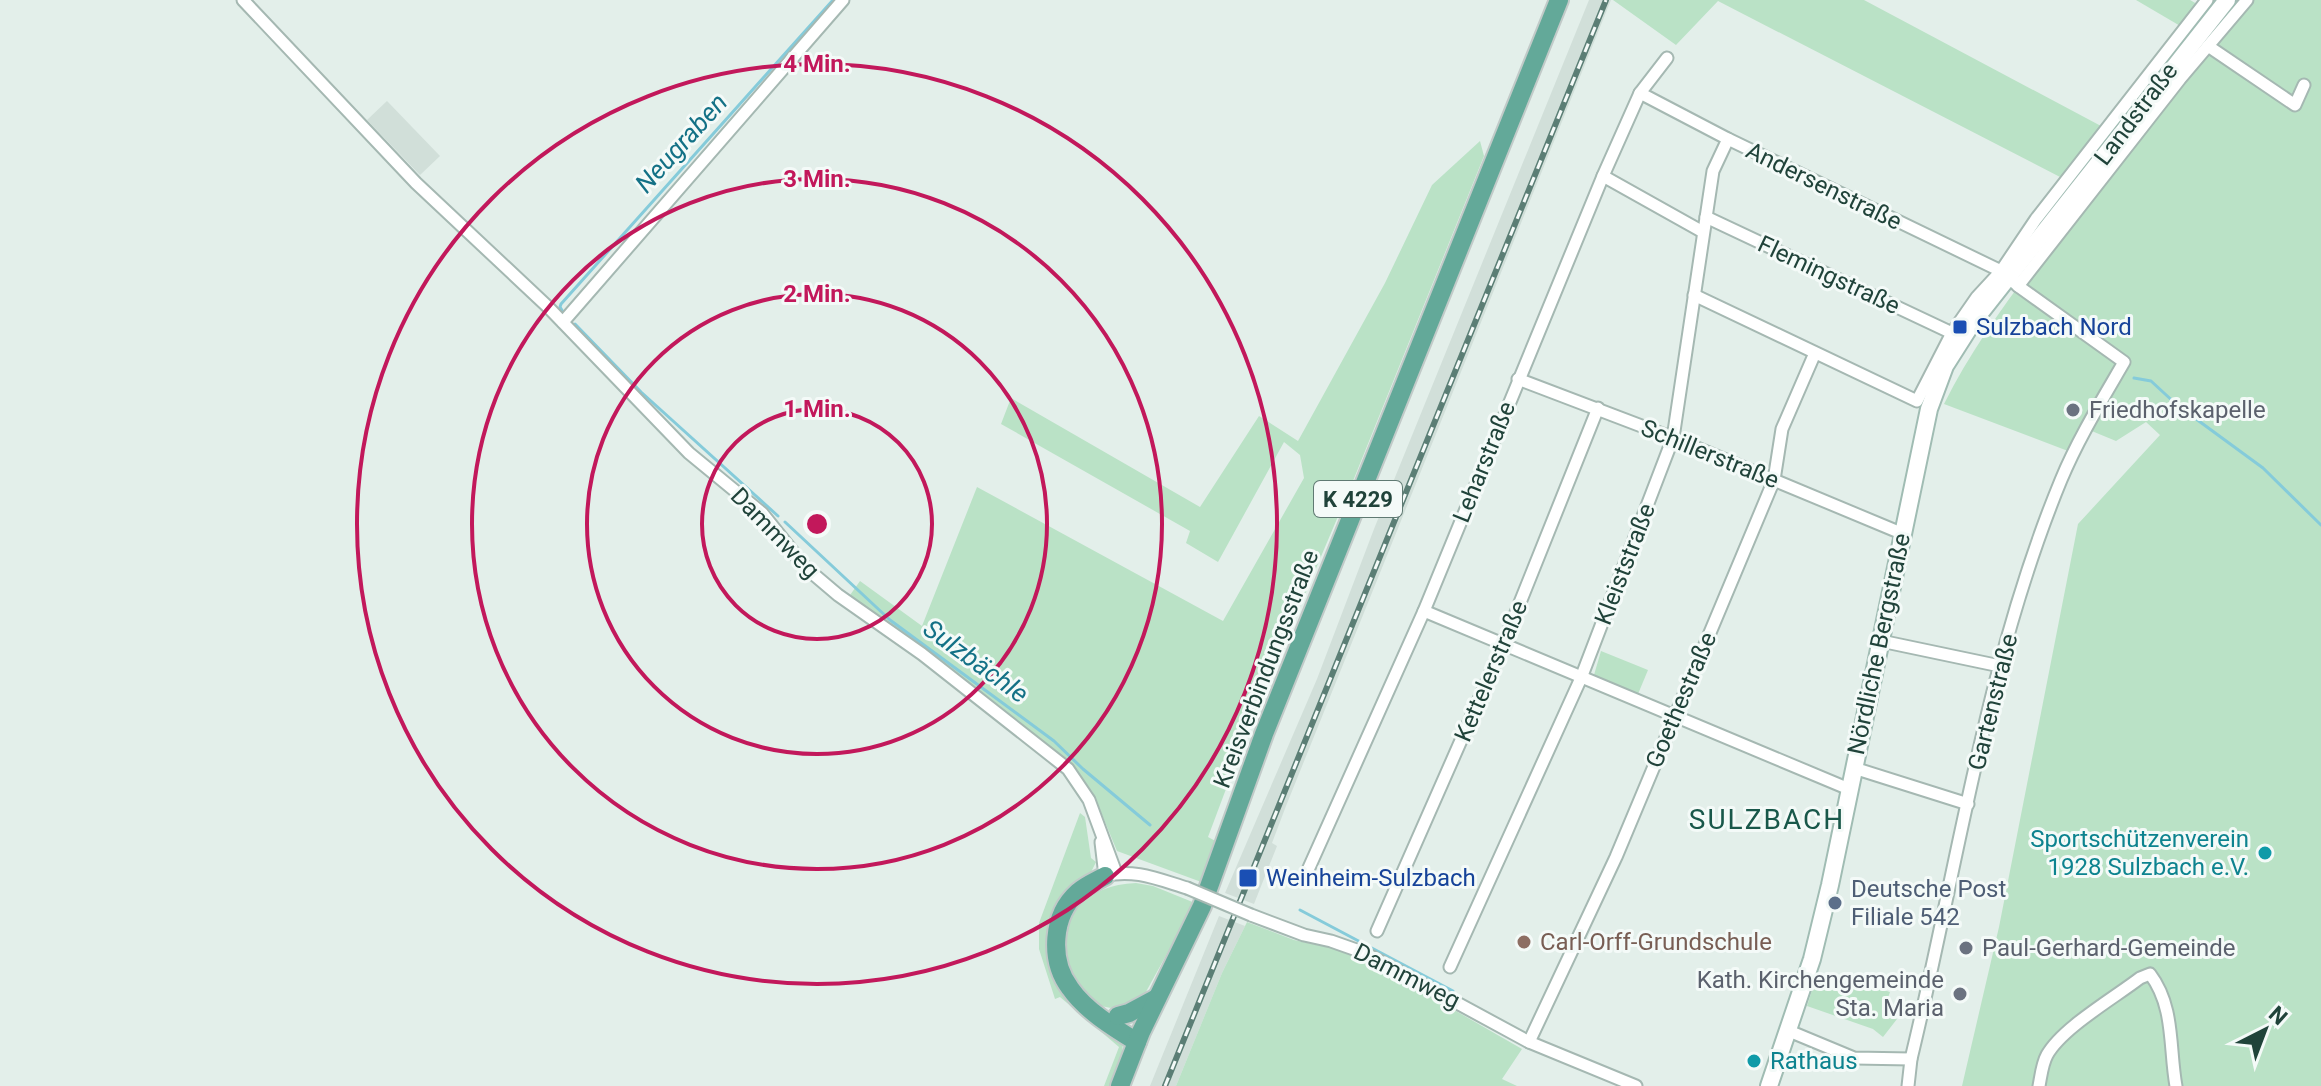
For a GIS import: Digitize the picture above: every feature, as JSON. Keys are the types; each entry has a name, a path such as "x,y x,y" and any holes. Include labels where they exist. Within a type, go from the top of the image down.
{"main road":[{"name":"Kreisverbindungsstraße","path":"1120,1086 1139,1037 1202,906 1264,734 1559,0"},
{"name":"Landstraße","path":"2047,230 2227,0"},
{"name":"Nördliche Bergstraße","path":"1769,1086 1812,959 1830,885 1929,409 1945,366 1969,327 2047,230"},
{"path":"1110,874 1087,885 1069,902 1058,926 1057,956 1069,987 1090,1007 1139,1037"},
{"path":"1118,1016 1137,1010 1157,998"},
{"path":"1090,1007 1118,1016 1139,1037"}],"street":[{"name":"Dammweg","path":"243,0 416,183 563,322 689,453 762,513 805,567 1058,760 1083,789 1101,837 1110,874 1147,875 1304,935 1365,953 1529,1042 1636,1086"},
{"path":"563,322 843,0"},
{"path":"2009,278 2036,219 2207,0"},
{"path":"1694,295 1917,401 1952,333 1977,297 2009,278 2247,0"},
{"path":"2208,46 2295,105 2304,85"},
{"name":"Leharstraße","path":"1308,870 1424,611 1603,176 1640,93 1667,58"},
{"name":"Andersenstraße","path":"1640,93 2009,278 2124,362"},
{"name":"Kleiststraße","path":"1450,967 1581,678 1673,438 1713,171 1728,139"},
{"path":"1603,176 1703,232"},
{"name":"Flemingstraße","path":"1706,217 1952,333"},
{"name":"Goethestraße","path":"1529,1042 1616,857 1774,480 1782,429 1815,353"},
{"name":"Gartenstraße","path":"1908,1086 1911,1059 2000,666 2035,549 2062,477 2124,362"},
{"name":"Schillerstraße","path":"1518,379 1673,438 1901,533"},
{"name":"Kettelerstraße","path":"1377,931 1503,645 1598,408"},
{"path":"1424,611 1849,789"},
{"path":"1881,641 2000,666"},
{"path":"1854,768 1968,804"},
{"path":"2039,1086 2045,1059 2052,1047 2066,1033 2140,978 2150,974 2166,1005 2171,1025 2176,1086"},
{"path":"1789,1031 1854,1058 1911,1059"}],"shaded area":[{"path":"1589,0 1611,0 1286,806 1272,843 1277,846 1254,904 1225,893 1317,679 1374,529"},
{"path":"387,101 440,156 420,175 367,120"},
{"path":"1219,916 1245,926 1222,973 1176,1086 1150,1086"}],"green space":[{"path":"1613,0 1864,0 2101,126 2062,178 1718,1 1676,45"},
{"path":"2136,0 2190,0 2197,4 2182,27"},
{"path":"2244,0 2321,0 2321,1086 1962,1086 1999,927 2078,524 2160,435 2146,422 2116,441 2082,427 2068,451 1944,404 1975,350 2028,273 2181,72"},
{"path":"1480,141 1484,156 1353,481 1253,717 1208,837 1221,844 1204,883 1117,851 1093,793 1077,770 970,685 848,598 860,581 922,626 977,487 1223,621 1304,478 1300,455 1284,442 1218,562 1186,543 1190,531 1001,424 1011,398 1200,507 1259,416 1298,441 1385,283 1432,185"},
{"path":"1601,651 1648,670 1638,694 1594,675"},
{"path":"1080,813 1085,817 1091,858 1096,862 1050,956 1123,1041 1122,1057 1111,1086 1104,1086 1119,1047 1060,997 1055,999 1039,949 1039,923"},
{"path":"1136,883 1153,886 1195,903 1142,999 1116,1008 1094,1002 1077,985 1067,961 1066,935 1076,910 1099,891"},
{"path":"1247,922 1294,940 1355,953 1522,1049 1502,1079 1517,1086 1176,1086 1222,973"},
{"path":"1854,980 1890,992 1883,1012 1897,1019 1883,1037 1873,1029 1807,1006 1814,984 1848,994"}],"waterway":[{"name":"Neugraben","path":"563,312 561,304 833,0"},
{"name":"Sulzbächle","path":"575,324 641,392 778,516"},
{"path":"2134,378 2151,381 2177,405 2263,468 2321,525"},
{"name":"Sulzbächle","path":"785,522 890,620 1054,741 1150,825"},
{"name":"Sulzbächle","path":"1300,910 1453,991"}],"railway":[{"path":"1165,1086 1606,0"}],"place":[{"name":"Sulzbach Nord","path":"1960,327"},
{"name":"Friedhofskapelle","path":"2073,410"},
{"name":"Sportschützenverein 1928 Sulzbach e.V.","path":"2265,853"},
{"name":"Weinheim-Sulzbach","path":"1248,878"},
{"name":"Deutsche Post Filiale 542","path":"1835,903"},
{"name":"Carl-Orff-Grundschule","path":"1524,942"},
{"name":"Paul-Gerhard-Gemeinde","path":"1966,948"},
{"name":"Kath. Kirchengemeinde Sta. Maria","path":"1960,994"},
{"name":"Rathaus","path":"1754,1061"}],"district":[{"name":"SULZBACH","path":"1767,819"}]}
